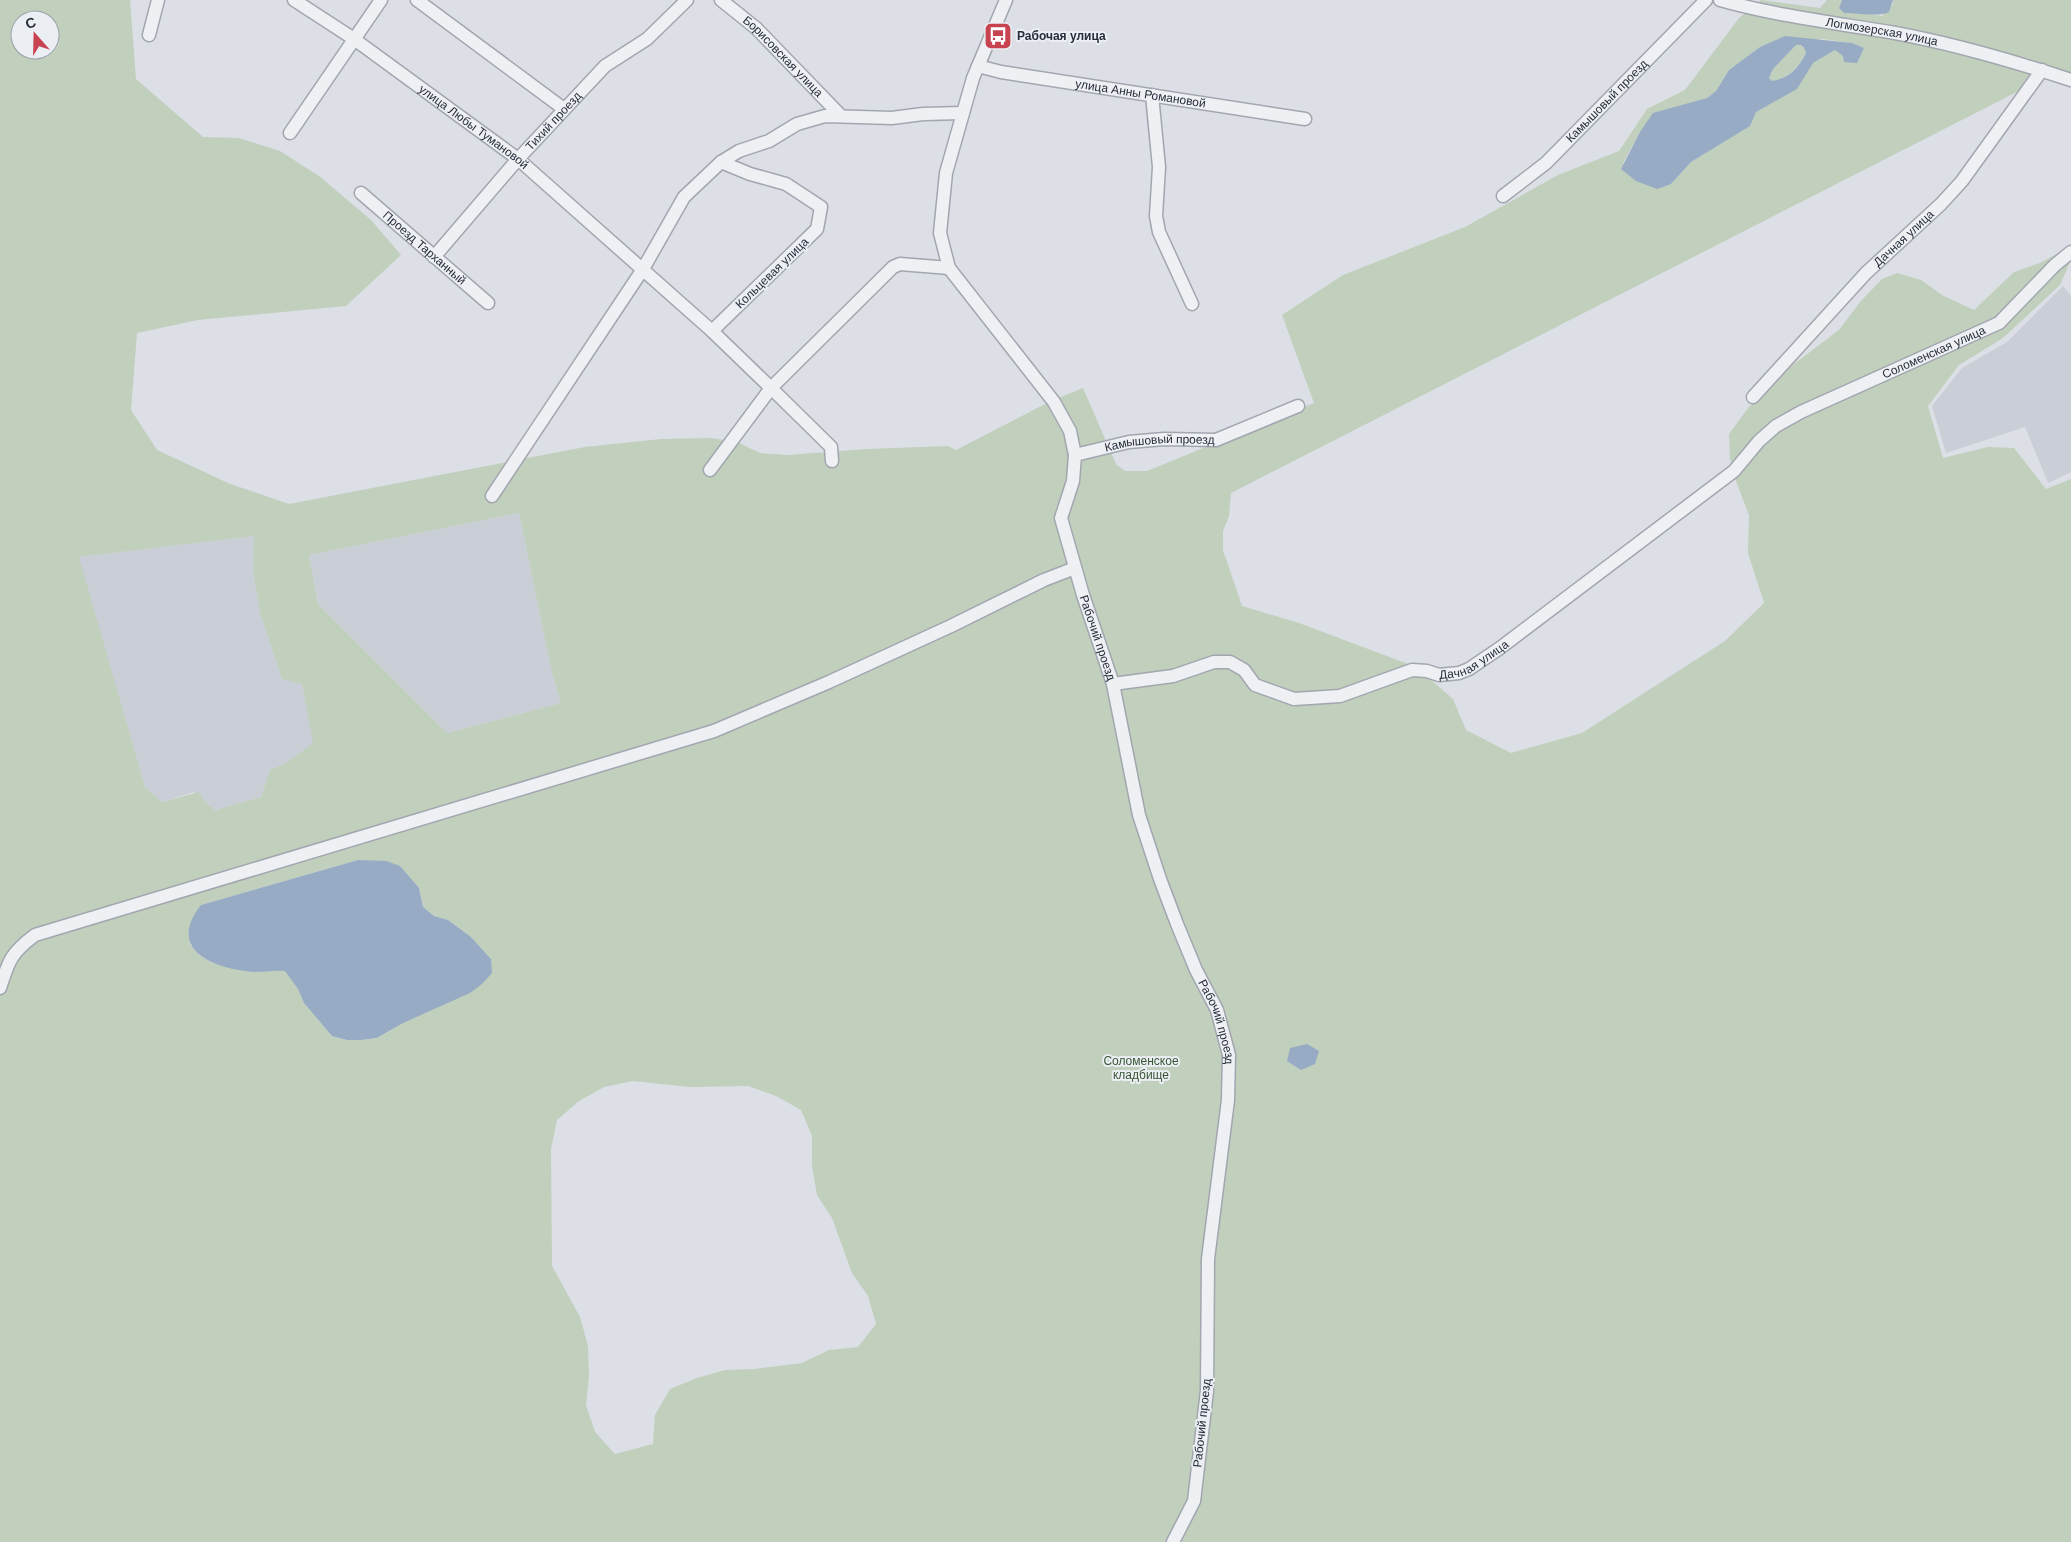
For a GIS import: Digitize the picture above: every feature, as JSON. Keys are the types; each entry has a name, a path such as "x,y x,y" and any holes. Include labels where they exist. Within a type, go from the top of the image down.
{"street":[{"path":"149,35 158,0"},
{"name":"улица Любы Тумановой","path":"294,0 354,39 518,159 712,331"},
{"path":"290,133 381,0"},
{"path":"417,0 564,109"},
{"name":"Тихий проезд","path":"434,257 518,159 605,66 647,39 687,0"},
{"name":"Борисовская улица","path":"721,0 756,28 841,116"},
{"path":"1006,0 978,66 962,113 946,174 940,233 949,268 1054,402 1070,431 1075,455"},
{"name":"Камышовый проезд","path":"1503,196 1546,163 1706,0"},
{"name":"Логмозерская улица","path":"1720,0 1759,11 1897,33 1974,50 2071,80"},
{"name":"улица Анны Романовой","path":"978,66 1001,72 1305,118"},
{"name":"Дачная улица","path":"1753,397 1866,273 1941,204 1962,181 2042,70"},
{"path":"1152,95 1159,167 1156,216 1159,232 1192,304"},
{"path":"492,496 643,269 684,197 721,162 738,151 770,141 797,124 825,116 892,118 923,114 962,113"},
{"name":"Кольцевая улица","path":"712,331 817,229 820,207 786,184 750,174 721,162"},
{"name":"Проезд Тарханный","path":"361,193 488,303"},
{"name":"Соломенская улица","path":"1776,426 1819,404 1999,323 2071,252"},
{"path":"710,470 770,388 892,267 900,264 949,268"},
{"path":"712,331 831,447 832,461"},
{"name":"Камышовый проезд","path":"1075,455 1129,442 1164,439 1216,440 1298,406"},
{"name":"Дачная улица","path":"1113,684 1173,676 1214,662 1230,662 1244,670 1255,685 1294,699 1312,699 1340,696 1412,670 1426,671 1439,675 1459,673 1469,669 1500,648 1734,471 1759,441 1776,426"},
{"name":"Рабочий проезд","path":"1075,455 1073,480 1061,518 1075,568 1113,684 1139,815 1160,878 1196,970 1217,1010 1229,1054 1228,1100 1208,1259 1207,1391 1194,1502 1173,1542"},
{"path":"0,988 9,960 20,946 35,935 714,731 829,682 951,626 1044,580 1075,568"}],"shaded area":[{"path":"2063,286 2071,296 2071,472 2048,483 2025,427 1946,453 1932,406 1962,368 2007,342"},
{"path":"519,513 552,673 561,703 447,733 318,604 309,555"},
{"path":"254,536 254,576 260,614 282,678 302,684 314,743 288,762 270,770 261,797 215,810 194,792 162,802 145,787 78,557"}],"green space":[{"name":"Соломенское кладбище","path":"0,0 130,0 136,79 203,137 239,138 280,151 319,176 371,220 401,255 346,306 198,320 137,333 131,410 157,450 228,483 289,504 585,447 661,439 711,438 737,442 760,453 788,455 867,449 948,446 956,450 1049,402 1083,388 1116,464 1125,471 1147,471 1314,403 1282,315 1343,275 1465,227 1558,175 1619,151 1647,109 1685,90 1739,18 1761,0 1820,8 1827,0 1842,0 1839,8 1844,13 1882,16 1893,4 1893,0 2071,0 2071,87 2046,77 1231,493 1229,516 1223,531 1223,550 1242,606 1299,623 1416,667 1453,699 1466,730 1511,753 1582,733 1725,641 1764,603 1748,553 1749,515 1730,459 1729,434 1748,408 1778,376 1839,330 1860,302 1882,279 1897,273 1921,280 1942,295 1974,310 2014,272 2040,263 2071,246 2071,260 2060,285 2003,338 1959,365 1928,406 1943,458 1988,447 2014,448 2046,489 2071,479 2071,1542 0,1542","holes":["1823,39 1852,43 1864,48 1843,56 1835,50 1813,63 1796,89 1755,112 1749,126 1691,162 1671,184 1623,163 1640,132 1680,106 1707,98 1716,91 1729,70 1760,47","519,513 552,673 561,703 447,733 318,604 309,555","254,536 254,576 260,614 282,679 302,684 313,743 288,762 270,770 261,797 215,810 204,801 199,792 162,802 145,787 79,557","358,860 419,888 423,907 434,916 448,920 471,937 491,959 390,1031 377,1038 347,1040 332,1036 304,1003 298,989 285,970 256,972 212,963 199,955 190,944 201,905","633,1081 690,1087 748,1086 776,1096 801,1110 812,1136 812,1166 817,1195 832,1218 852,1273 868,1296 876,1324 858,1347 829,1350 802,1363 755,1369 725,1370 697,1378 670,1389 655,1415 653,1444 615,1454 595,1432 586,1405 589,1376 588,1346 580,1317 552,1266 551,1149 557,1120 579,1101 604,1087"]},
{"path":"1796,45 1802,46 1805,49 1806,53 1803,59 1788,75 1772,82 1769,78 1773,69"}],"water":[{"path":"1842,0 1893,0 1889,12 1874,15 1844,13 1839,8"},
{"path":"1785,36 1852,43 1864,48 1857,63 1844,62 1843,56 1835,50 1813,63 1797,89 1756,112 1750,126 1691,162 1671,184 1657,189 1636,181 1621,169 1640,132 1653,113 1707,98 1716,91 1729,70 1760,47","holes":["1796,45 1803,46 1806,53 1800,64 1788,75 1772,81 1769,78 1773,69"]},
{"path":"358,860 386,861 400,866 419,888 423,907 434,916 448,920 471,937 491,959 492,973 482,984 470,993 403,1023 377,1038 347,1040 332,1036 304,1003 298,989 285,971 255,972 225,967 211,962 200,955 192,946 189,934 191,921 201,905"},
{"path":"1307,1044 1319,1051 1315,1064 1301,1070 1287,1061 1290,1048"}],"place":[{"name":"Рабочая улица","path":"998,36"}]}
